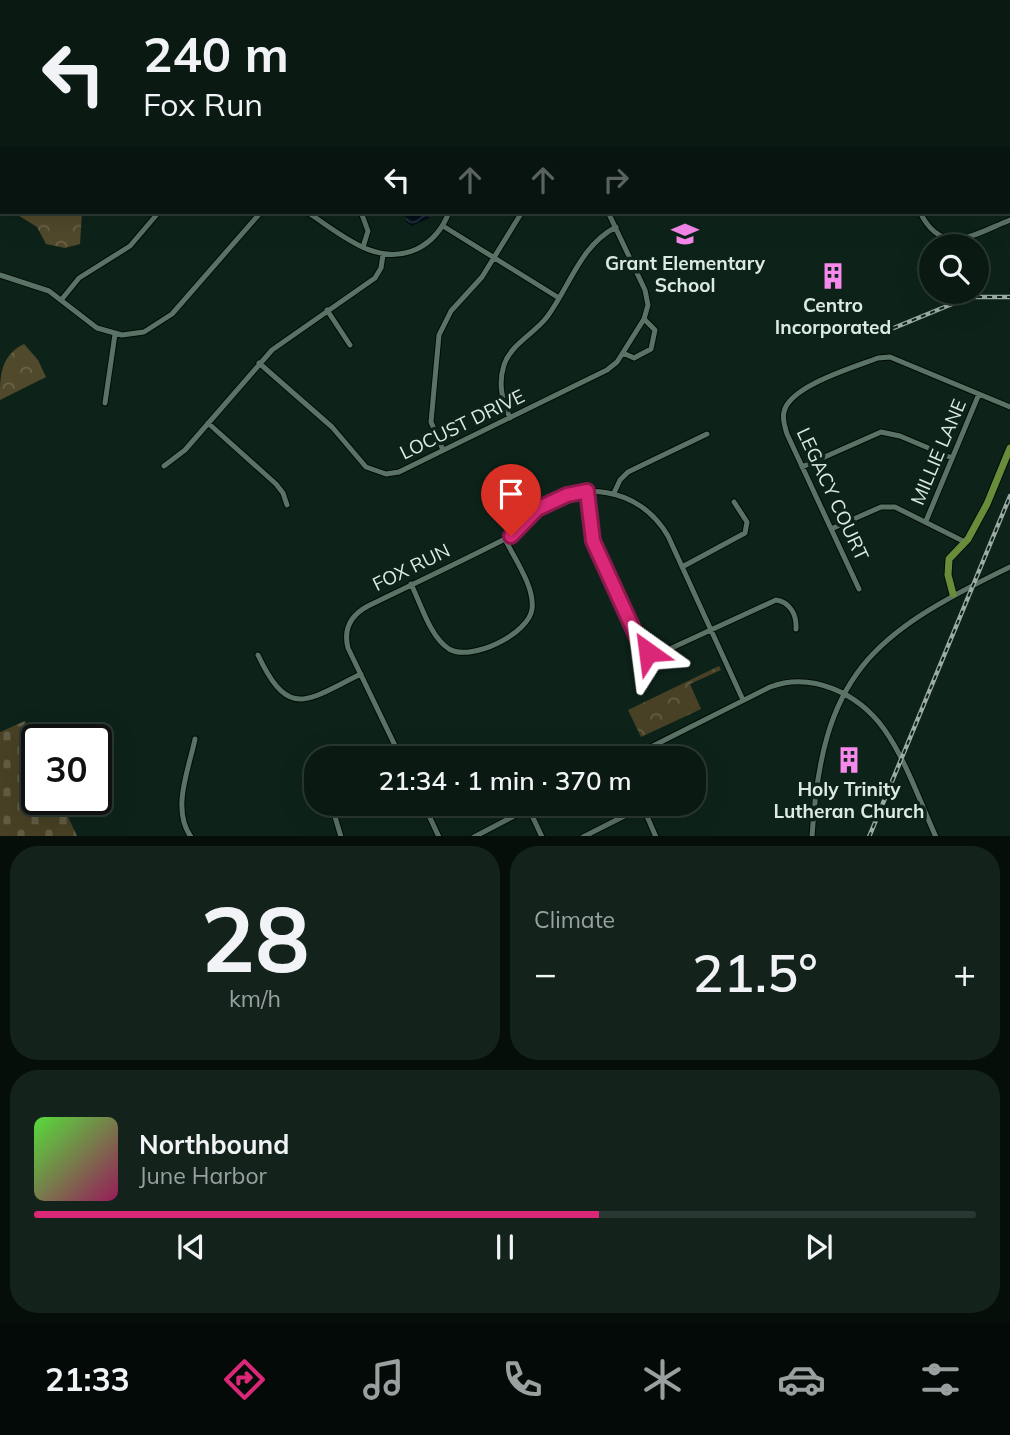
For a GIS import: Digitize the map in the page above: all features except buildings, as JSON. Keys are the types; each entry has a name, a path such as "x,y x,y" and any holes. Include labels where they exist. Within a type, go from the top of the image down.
{"main road":[{"path":"953,594 948,575 949,559 965,542 987,504 1010,449"}],"street":[{"path":"62,299 79,278 130,246 157,214"},
{"path":"0,275 36,285 62,299 89,324 115,334 144,332 163,322 259,214"},
{"path":"310,214 363,247 383,255 415,250 431,240 443,226 448,214"},
{"path":"362,214 368,231 363,247"},
{"path":"443,450 431,422 439,335 451,311 476,285 521,214"},
{"name":"LOCUST DRIVE","path":"259,363 332,427 373,471 393,474 607,370 622,353 644,319 648,305 645,290 609,214"},
{"path":"921,214 931,230 951,239 966,238 1010,220"},
{"path":"443,226 559,298"},
{"path":"510,418 501,394 506,359 545,320 590,246 615,227"},
{"path":"164,466 185,450 281,341 374,278 381,268 383,255"},
{"path":"327,310 350,345"},
{"name":"LOCUST DRIVE","path":"622,353 634,358 651,349 655,330 644,319"},
{"path":"105,403 115,334"},
{"name":"LEGACY COURT","path":"859,589 784,423 787,403 802,390 878,358 903,361 1010,407"},
{"name":"MILLIE LANE","path":"926,521 979,394"},
{"path":"208,423 276,484 287,505"},
{"path":"802,467 881,432 900,436 952,458"},
{"path":"614,493 620,480 628,472 707,434"},
{"path":"587,491 593,541 643,649 657,654 776,600 789,606 796,621 796,629"},
{"name":"FOX RUN","path":"396,746 346,641 350,621 359,611 505,539 537,509 567,495 587,491 614,493 636,502 657,520 682,567 743,700"},
{"path":"682,567 745,533 747,522 734,502"},
{"path":"831,529 881,507 895,507 965,542"},
{"path":"411,584 439,640 448,648 472,653 490,645 520,629 532,609 531,596 505,539"},
{"path":"812,836 821,751 843,694 883,643 914,618 953,594 1010,567"},
{"path":"258,655 277,690 297,699 308,699 361,674"},
{"path":"653,746 780,683 815,682 843,694 871,714 887,733 936,836"},
{"path":"191,836 183,821 181,809 195,739"},
{"path":"335,816 341,836"},
{"path":"429,816 439,836"},
{"path":"474,836 515,816"},
{"path":"532,816 542,836"},
{"path":"583,836 624,816"},
{"path":"646,816 656,836"}],"green space":[{"path":"16,214 82,214 80,244 65,248 46,244 37,227"},
{"path":"24,344 38,360 46,377 0,400 1,375 6,361 10,354"},
{"path":"719,666 721,670 690,684 701,709 641,737 628,710"},
{"path":"25,721 26,724 21,724 21,815 67,815 77,836 0,836 0,732"}],"water":[{"path":"405,214 432,214 431,217 412,226 406,222"}],"railway":[{"path":"884,332 969,297 1010,297"},
{"path":"869,836 1010,496"}],"place":[{"name":"Grant Elementary School","path":"685,234"},
{"name":"Centro Incorporated","path":"833,276"},
{"name":"Holy Trinity Lutheran Church","path":"849,760"}],"route":[{"path":"511,536 531,512 567,495 587,491 590,534 641,646 648,652"}]}
